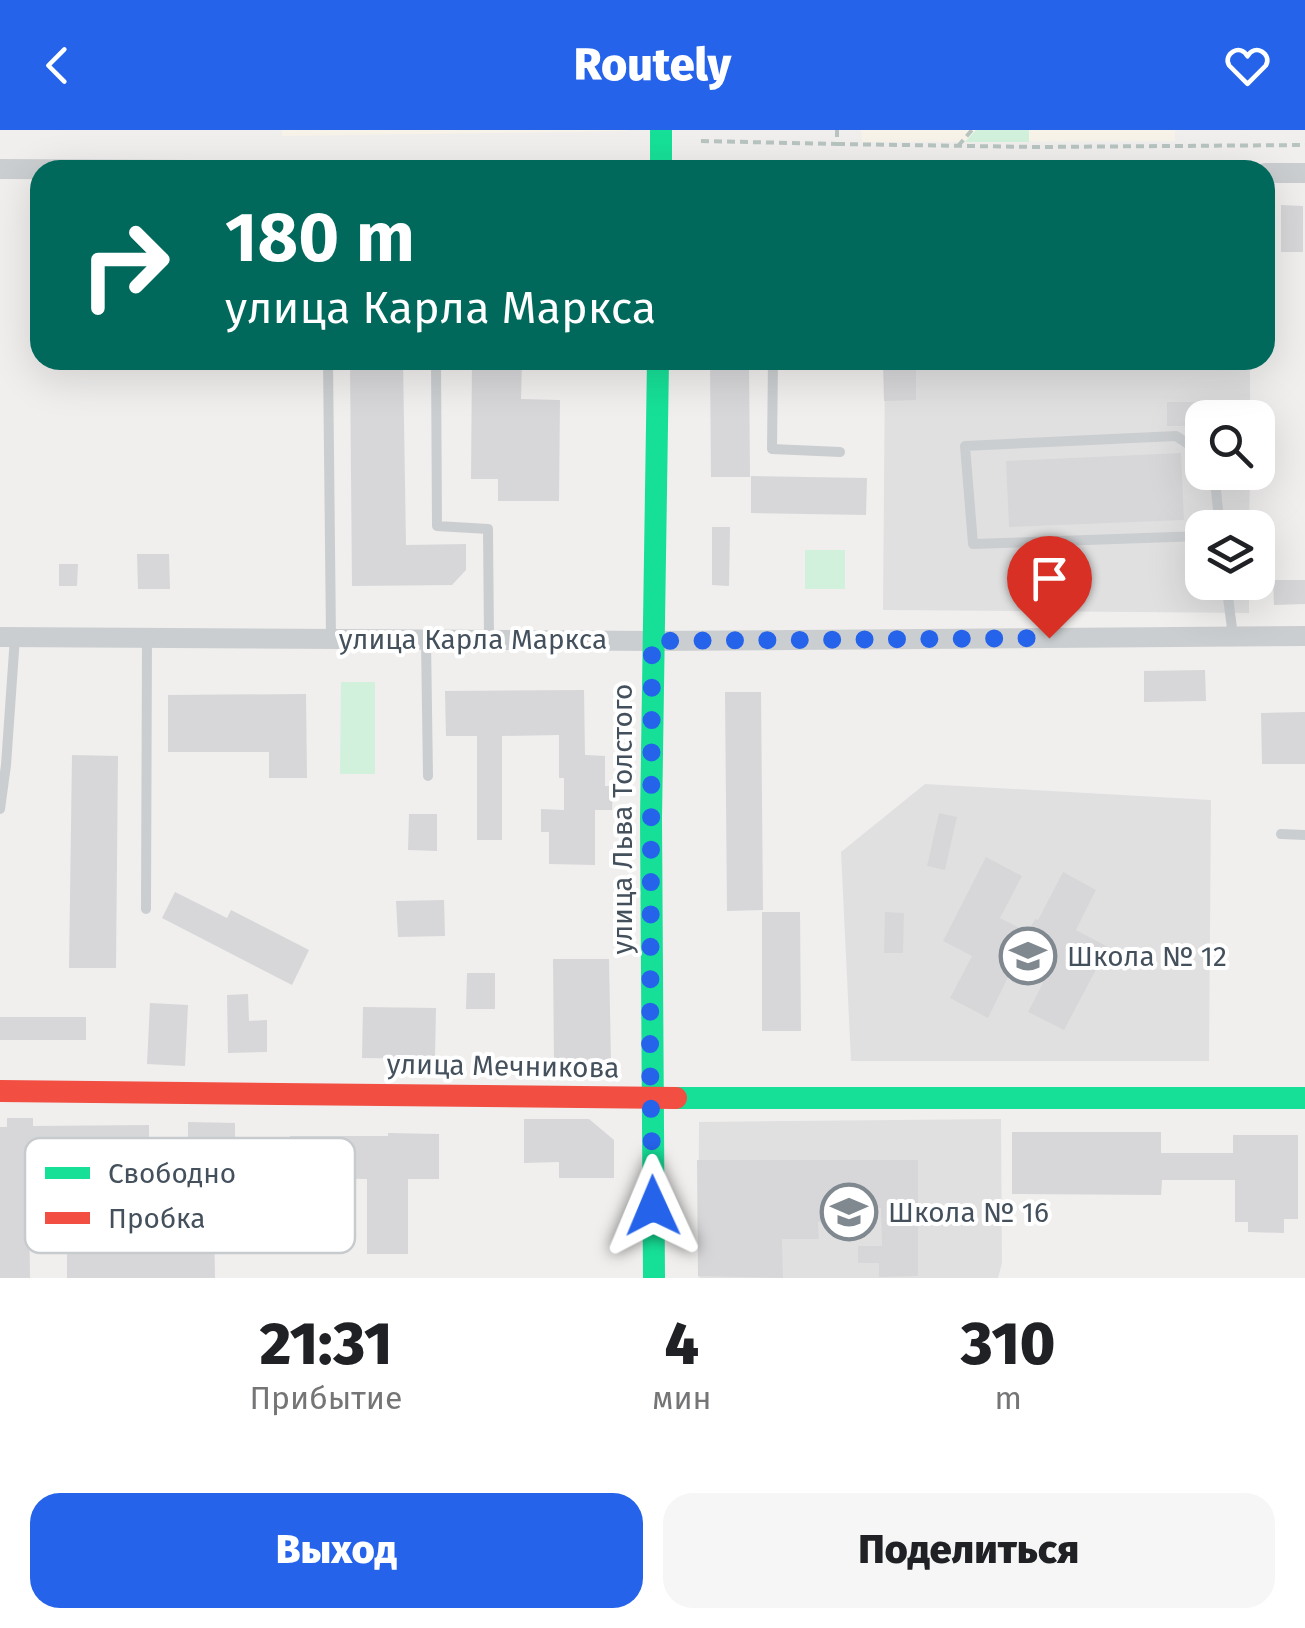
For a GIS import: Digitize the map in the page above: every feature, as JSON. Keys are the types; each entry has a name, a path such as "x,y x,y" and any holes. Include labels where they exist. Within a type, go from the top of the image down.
{"street":[{"path":"661,130 661,160"},
{"path":"0,169 30,169"},
{"path":"1275,173 1305,173"},
{"name":"улица Льва Толстого","path":"654,1278 652,641 658,370"},
{"name":"улица Карла Маркса","path":"8,637 652,641 1305,636"},
{"name":"улица Мечникова","path":"0,1091 651,1098 1305,1098"}],"lane":[{"path":"328,370 330,639"},
{"path":"436,370 437,526 488,529 489,639"},
{"path":"773,370 772,449 840,452"},
{"path":"1185,442 1176,436 965,446 973,544 1185,537"},
{"path":"1228,600 1233,636"},
{"path":"0,809 6,764 8,637"},
{"path":"146,909 147,638"},
{"path":"426,639 428,776"},
{"path":"1281,834 1305,835"}],"path":[{"path":"837,130 837,144"},
{"path":"958,146 972,130"},
{"path":"701,142 1305,145"}],"shaded area":[{"path":"282,130 627,130 627,131 282,136"},
{"path":"861,130 1175,130 1175,141 862,142"},
{"path":"885,370 1250,370 1250,400 1185,400 1185,490 1250,490 1249,510 1185,510 1185,600 1249,600 1249,613 883,610"},
{"name":"Школа № 12","path":"925,784 1211,800 1209,1061 851,1061 841,852"},
{"name":"Школа № 16","path":"1001,1119 1002,1263 998,1278 698,1276 699,1122"}],"green space":[{"path":"976,130 1029,130 1029,142 965,142"},
{"path":"805,550 845,550 845,589 805,589"},
{"path":"341,682 375,682 375,774 340,774"}],"building":[{"path":"1281,205 1303,206 1303,252 1281,252"},
{"path":"350,370 403,370 406,545 466,544 466,570 452,585 352,586"},
{"path":"472,370 522,370 521,399 560,400 559,501 498,501 498,479 471,479"},
{"path":"710,370 749,370 750,477 711,477"},
{"path":"883,370 916,370 916,400 884,401"},
{"path":"1167,402 1185,402 1185,426 1167,426"},
{"path":"1181,453 1184,520 1009,527 1006,461"},
{"path":"751,476 867,478 866,515 751,513"},
{"path":"712,527 730,527 729,586 712,585"},
{"path":"137,554 169,554 170,589 138,589"},
{"path":"59,564 78,564 77,586 59,586"},
{"path":"1275,580 1305,580 1305,604 1274,605"},
{"path":"1205,670 1206,701 1144,702 1144,671"},
{"path":"584,690 585,755 605,756 605,786 613,786 612,810 595,810 595,865 549,864 549,832 541,832 541,809 564,810 559,735 502,736 502,840 477,840 477,736 446,736 445,691"},
{"path":"725,692 761,692 763,910 727,911"},
{"path":"306,694 307,778 269,778 269,752 168,752 168,695"},
{"path":"1305,712 1305,764 1262,764 1261,713"},
{"path":"72,755 118,756 116,968 69,968"},
{"path":"939,813 957,817 945,870 927,866"},
{"path":"409,814 437,814 437,851 408,850"},
{"path":"986,857 1022,876 1000,918 1028,932 1063,872 1096,890 1076,930 1108,947 1064,1030 1028,1012 1050,969 1020,953 988,1018 950,998 972,956 943,941"},
{"path":"175,892 227,918 231,910 309,950 292,985 162,918"},
{"path":"444,900 445,936 398,937 396,901"},
{"path":"762,912 800,912 801,1031 762,1031"},
{"path":"885,912 904,913 903,953 884,953"},
{"path":"553,959 609,959 611,1062 554,1062"},
{"path":"467,973 495,973 495,1009 466,1009"},
{"path":"248,994 249,1021 267,1020 267,1052 228,1053 227,995"},
{"path":"150,1003 188,1005 185,1066 147,1064"},
{"path":"363,1007 436,1008 435,1059 362,1058"},
{"path":"0,1017 86,1017 86,1040 0,1040"},
{"path":"7,1118 33,1118 33,1126 149,1125 149,1138 25,1138 25,1253 30,1253 30,1278 0,1278 0,1127 7,1127"},
{"path":"524,1119 589,1119 614,1140 614,1178 559,1178 559,1162 524,1163"},
{"path":"188,1122 235,1123 235,1138 188,1138"},
{"path":"1012,1132 1161,1132 1161,1153 1233,1153 1233,1135 1298,1135 1298,1219 1284,1219 1284,1233 1248,1232 1248,1222 1235,1222 1235,1180 1162,1180 1161,1195 1012,1194"},
{"path":"439,1134 439,1179 408,1179 408,1254 367,1254 367,1179 355,1179 355,1138 290,1136"},
{"path":"697,1160 918,1160 918,1276 879,1277 879,1263 858,1263 858,1246 882,1246 881,1208 844,1208 845,1222 818,1222 819,1239 782,1239 783,1278 698,1276"},
{"path":"67,1253 215,1253 215,1278 67,1278"}],"traffic: fast":[{"path":"661,130 661,160"},
{"path":"654,1278 651,819 658,370"},
{"path":"676,1098 1305,1098"}],"traffic: jam":[{"path":"0,1091 676,1098"}],"place":[{"name":"Школа № 12","path":"1028,956"},
{"name":"Школа № 16","path":"849,1212"}],"route":[{"path":"653,1206 652,641 1049,638"}]}
